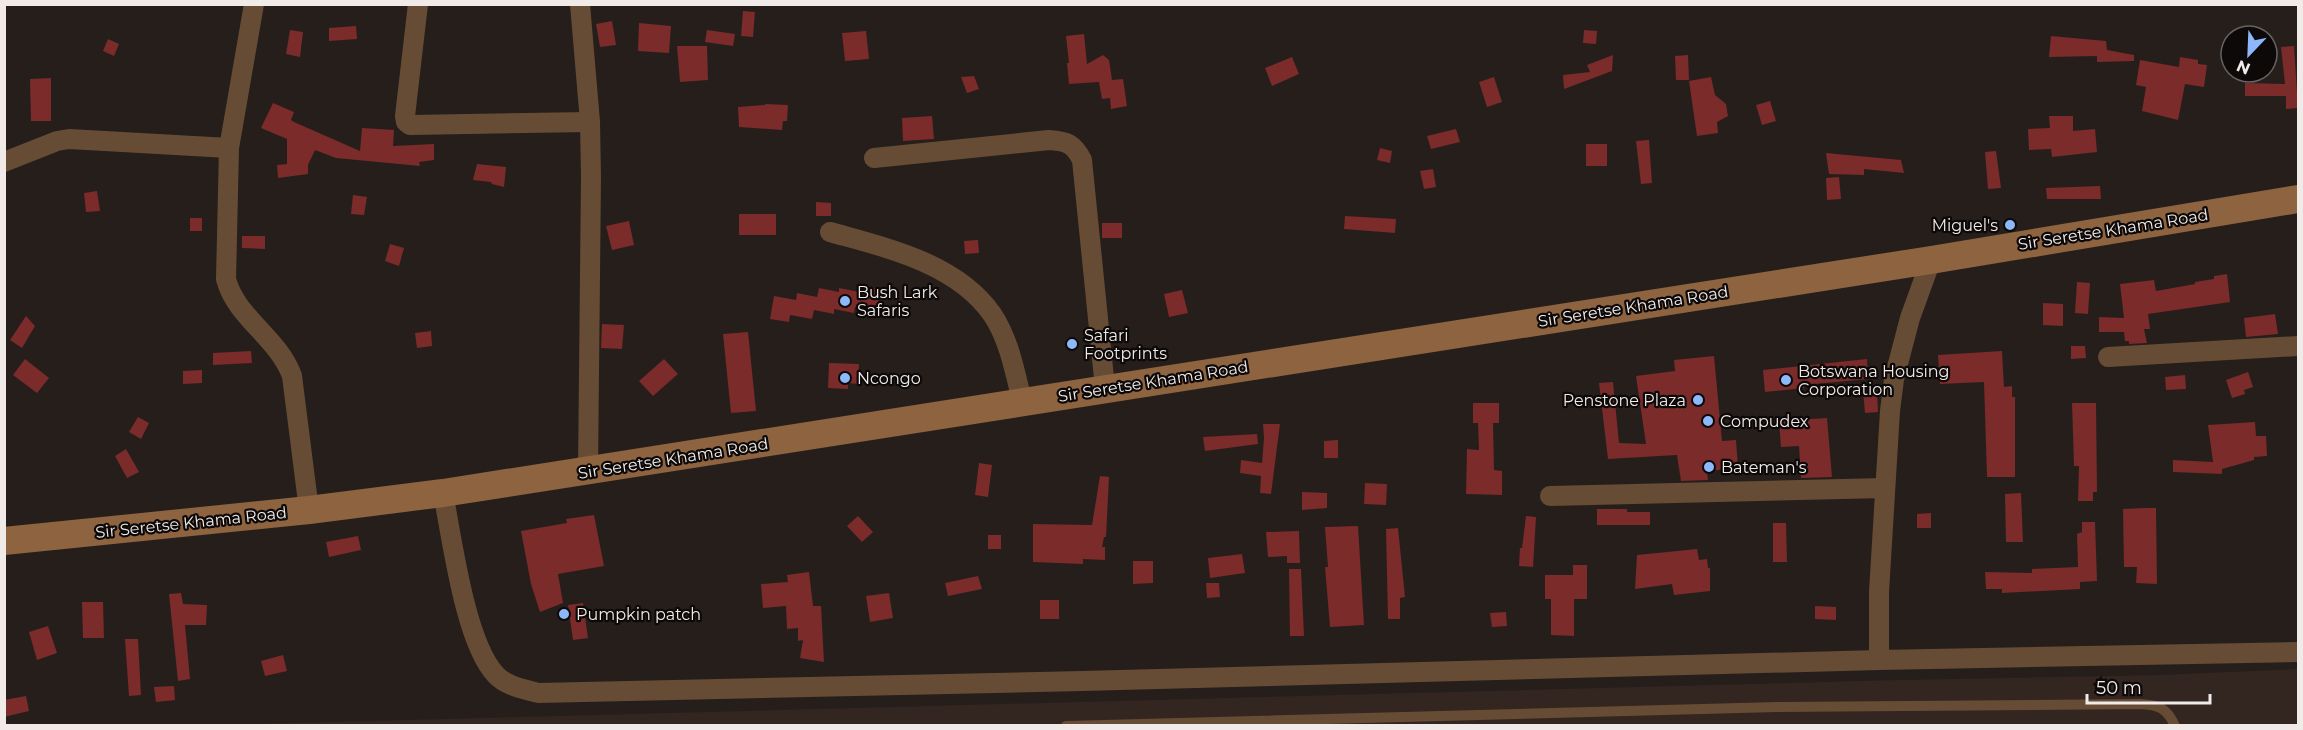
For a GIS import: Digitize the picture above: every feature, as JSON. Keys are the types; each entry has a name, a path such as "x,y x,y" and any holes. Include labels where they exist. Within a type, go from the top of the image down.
{"main road":[{"name":"Sir Seretse Khama Road","path":"4,541 309,510 443,493 1931,260 2298,199"}],"street":[{"path":"254,4 229,148 226,279 230,294 238,306 279,349 287,361 292,376 309,510"},
{"path":"418,4 405,116 406,122 410,125 590,122"},
{"path":"580,4 590,122 588,471"},
{"path":"4,162 57,141 69,140 229,148"},
{"path":"874,158 1049,140 1065,141 1076,147 1082,160 1105,388"},
{"path":"830,232 895,251 960,280 993,316 1009,350 1022,401"},
{"path":"1879,660 1879,592 1894,379 1910,318 1931,260"},
{"path":"2108,357 2298,346"},
{"path":"1550,496 1885,488"},
{"path":"443,493 467,609 483,656 496,676 515,687 538,693 2298,652"}],"lane":[{"path":"1066,726 1777,707 2128,704 2158,705 2169,714 2175,726"}],"shaded area":[{"path":"2298,669 2298,726 181,726 2159,675"}],"building":[{"path":"743,11 755,12 753,37 741,36"},
{"path":"612,21 616,45 600,47 596,24"},
{"path":"639,23 671,26 669,53 638,51"},
{"path":"356,26 357,39 329,41 329,28"},
{"path":"290,30 303,32 300,57 286,54"},
{"path":"707,30 735,34 733,46 705,42"},
{"path":"1584,30 1597,31 1596,44 1583,43"},
{"path":"866,31 869,59 845,61 842,33"},
{"path":"1084,34 1087,64 1103,55 1109,60 1112,80 1123,79 1127,106 1111,109 1110,98 1102,99 1099,82 1069,84 1066,36"},
{"path":"2051,36 2106,41 2107,50 2134,55 2134,61 2097,62 2097,56 2049,57"},
{"path":"108,39 119,44 114,56 103,51"},
{"path":"677,46 707,46 708,80 680,82"},
{"path":"2294,46 2298,108 2286,109 2286,96 2245,96 2245,84 2285,84 2281,47"},
{"path":"1613,55 1612,71 1564,89 1563,75 1590,72 1587,65"},
{"path":"1688,55 1689,80 1676,80 1675,56"},
{"path":"1292,57 1299,74 1272,86 1265,68"},
{"path":"2180,57 2198,60 2198,64 2207,65 2204,87 2185,84 2178,120 2142,111 2146,87 2136,85 2140,60 2179,67"},
{"path":"974,76 979,89 967,93 961,77"},
{"path":"1494,77 1502,102 1487,107 1479,82"},
{"path":"1711,77 1715,95 1726,104 1728,116 1717,122 1718,133 1697,136 1689,81"},
{"path":"51,78 51,121 31,121 30,79"},
{"path":"1770,101 1776,121 1762,125 1756,105"},
{"path":"273,103 294,112 291,120 294,122 360,151 362,128 394,130 393,146 434,144 434,160 419,162 420,166 336,158 315,150 308,165 308,174 278,178 277,165 287,164 287,139 261,128"},
{"path":"765,104 788,105 787,121 783,121 782,130 739,127 738,107"},
{"path":"932,116 934,139 903,141 902,118"},
{"path":"2049,116 2073,116 2073,131 2095,129 2097,152 2052,157 2051,149 2029,150 2028,129 2050,128"},
{"path":"1456,129 1460,142 1431,149 1427,136"},
{"path":"1649,140 1652,183 1641,184 1636,141"},
{"path":"1586,144 1607,144 1607,166 1586,166"},
{"path":"1380,148 1392,151 1390,163 1377,160"},
{"path":"1996,151 2001,188 1988,189 1985,152"},
{"path":"1826,153 1901,160 1904,173 1864,169 1864,175 1829,174"},
{"path":"477,164 506,167 504,187 491,182 473,180"},
{"path":"1433,169 1436,187 1424,189 1420,171"},
{"path":"1839,177 1841,199 1827,200 1826,178"},
{"path":"2100,186 2101,199 2047,199 2046,188"},
{"path":"97,191 100,211 86,212 84,193"},
{"path":"353,195 367,197 364,215 351,214"},
{"path":"816,202 831,203 831,216 816,216"},
{"path":"739,214 776,214 776,235 739,235"},
{"path":"1345,216 1396,219 1395,233 1344,229"},
{"path":"190,218 202,218 202,231 190,231"},
{"path":"629,221 634,245 612,250 606,226"},
{"path":"1102,223 1122,223 1122,238 1102,238"},
{"path":"242,236 265,236 265,249 242,248"},
{"path":"978,240 979,253 965,254 964,241"},
{"path":"390,244 404,248 399,266 385,261"},
{"path":"2227,274 2230,302 2148,314 2150,329 2144,329 2147,343 2129,344 2129,341 2125,341 2124,332 2099,332 2099,317 2124,318 2120,284 2154,280 2156,291 2195,284 2195,282 2214,279 2214,276"},
{"path":"2077,282 2090,283 2088,314 2075,313"},
{"path":"861,285 881,289 877,311 855,307 854,313 834,309 834,314 814,310 812,319 790,315 789,322 770,319 774,296 796,300 797,293 817,297 819,288 839,292 839,288 860,292"},
{"path":"1182,290 1188,313 1169,317 1164,294"},
{"path":"2043,303 2063,304 2063,326 2043,325"},
{"path":"2275,314 2278,334 2246,337 2244,318"},
{"path":"26,316 35,326 22,348 10,340"},
{"path":"602,324 624,325 622,349 601,348"},
{"path":"431,331 432,346 417,348 415,333"},
{"path":"748,332 756,411 731,413 723,334"},
{"path":"2071,346 2085,346 2086,358 2071,359"},
{"path":"251,351 252,363 213,365 213,353"},
{"path":"2002,351 2004,387 2012,386 2012,397 2015,397 2015,477 1987,477 1984,382 1940,384 1938,355"},
{"path":"1714,356 1722,441 1736,440 1738,468 1707,471 1708,480 1681,481 1677,455 1608,459 1599,383 1613,382 1619,443 1646,444 1636,376 1675,371 1674,360"},
{"path":"25,359 49,378 37,393 13,375"},
{"path":"664,359 678,374 653,396 639,381"},
{"path":"1867,359 1868,379 1804,385 1804,388 1765,392 1763,370"},
{"path":"829,363 859,364 858,384 848,383 848,389 828,388"},
{"path":"202,370 202,383 183,384 183,371"},
{"path":"2248,372 2253,387 2244,390 2245,394 2232,398 2226,380"},
{"path":"2185,375 2186,389 2166,390 2165,377"},
{"path":"1877,390 1878,412 1865,413 1863,391"},
{"path":"1473,403 1499,403 1499,423 1493,423 1494,470 1502,471 1502,495 1466,494 1467,449 1479,450 1478,423 1473,423"},
{"path":"2072,403 2096,403 2097,492 2093,492 2093,501 2078,501 2079,466 2074,466"},
{"path":"138,417 149,423 141,439 129,432"},
{"path":"1827,418 1832,477 1801,478 1799,446 1781,447 1779,421"},
{"path":"2255,422 2256,436 2266,436 2267,456 2254,457 2254,460 2222,469 2222,474 2173,472 2173,460 2213,462 2208,425"},
{"path":"1263,424 1280,424 1271,494 1260,493 1261,476 1240,473 1241,460 1262,463"},
{"path":"1257,434 1258,444 1205,451 1203,437"},
{"path":"1338,440 1338,458 1324,458 1324,441"},
{"path":"126,449 139,472 127,478 115,456"},
{"path":"979,463 992,465 988,497 975,495"},
{"path":"1100,476 1109,477 1106,537 1104,537 1102,547 1105,547 1105,560 1083,559 1083,564 1033,562 1033,524 1092,525"},
{"path":"1365,483 1387,484 1386,505 1364,504"},
{"path":"1302,492 1327,493 1327,508 1302,510"},
{"path":"2021,493 2023,542 2006,542 2005,494"},
{"path":"2156,508 2157,584 2136,583 2137,567 2124,567 2123,509"},
{"path":"1597,509 1650,512 1650,525 1597,525"},
{"path":"1931,513 1931,528 1917,528 1917,514"},
{"path":"594,515 604,566 558,574 563,603 540,612 531,584 521,531 567,523 566,519"},
{"path":"858,516 873,532 862,542 847,526"},
{"path":"1526,516 1536,517 1533,567 1519,566"},
{"path":"2082,522 2095,522 2097,581 2080,582 2080,589 2002,593 2002,589 1986,589 1985,572 2032,573 2032,569 2078,567 2077,534 2082,532"},
{"path":"1773,523 1786,523 1787,562 1773,562"},
{"path":"1358,526 1364,625 1330,627 1325,567 1328,567 1325,527"},
{"path":"1398,528 1405,597 1400,598 1400,619 1388,619 1386,529"},
{"path":"1299,531 1300,563 1287,563 1287,556 1268,557 1266,532"},
{"path":"988,535 1001,535 1001,549 988,549"},
{"path":"358,536 361,550 329,557 326,542"},
{"path":"1697,549 1699,560 1707,559 1708,568 1710,568 1710,591 1674,595 1672,584 1635,589 1637,555"},
{"path":"1242,554 1245,573 1210,578 1208,558"},
{"path":"1133,561 1153,561 1153,583 1133,584"},
{"path":"1573,565 1587,565 1587,599 1574,599 1574,636 1551,635 1551,599 1545,599 1545,575 1573,575"},
{"path":"1289,569 1301,569 1304,636 1290,636"},
{"path":"809,572 813,606 821,606 824,662 800,658 803,640 798,641 798,628 787,629 786,606 763,608 761,584 788,582 787,575"},
{"path":"978,576 982,589 948,596 945,583"},
{"path":"1206,583 1219,583 1220,597 1207,598"},
{"path":"181,593 183,604 207,605 206,625 185,625 190,679 178,681 169,594"},
{"path":"889,593 893,618 870,622 866,596"},
{"path":"1040,600 1059,600 1059,619 1040,619"},
{"path":"82,602 103,602 104,638 83,638"},
{"path":"583,603 588,638 573,640 568,605"},
{"path":"1815,606 1836,607 1836,620 1815,619"},
{"path":"1506,612 1507,626 1492,627 1490,613"},
{"path":"48,626 57,653 37,660 29,632"},
{"path":"125,639 138,639 141,695 129,696"},
{"path":"283,655 287,671 265,676 261,661"},
{"path":"174,686 175,700 156,702 154,687"},
{"path":"26,696 29,711 4,717 4,700"}],"place":[{"name":"Miguel's","path":"2010,225"},
{"name":"Bush Lark Safaris","path":"845,301"},
{"name":"Safari Footprints","path":"1072,344"},
{"name":"Ncongo","path":"845,378"},
{"name":"Botswana Housing Corporation","path":"1786,380"},
{"name":"Penstone Plaza","path":"1698,400"},
{"name":"Compudex","path":"1708,421"},
{"name":"Bateman's","path":"1709,467"},
{"name":"Pumpkin patch","path":"564,614"}]}
